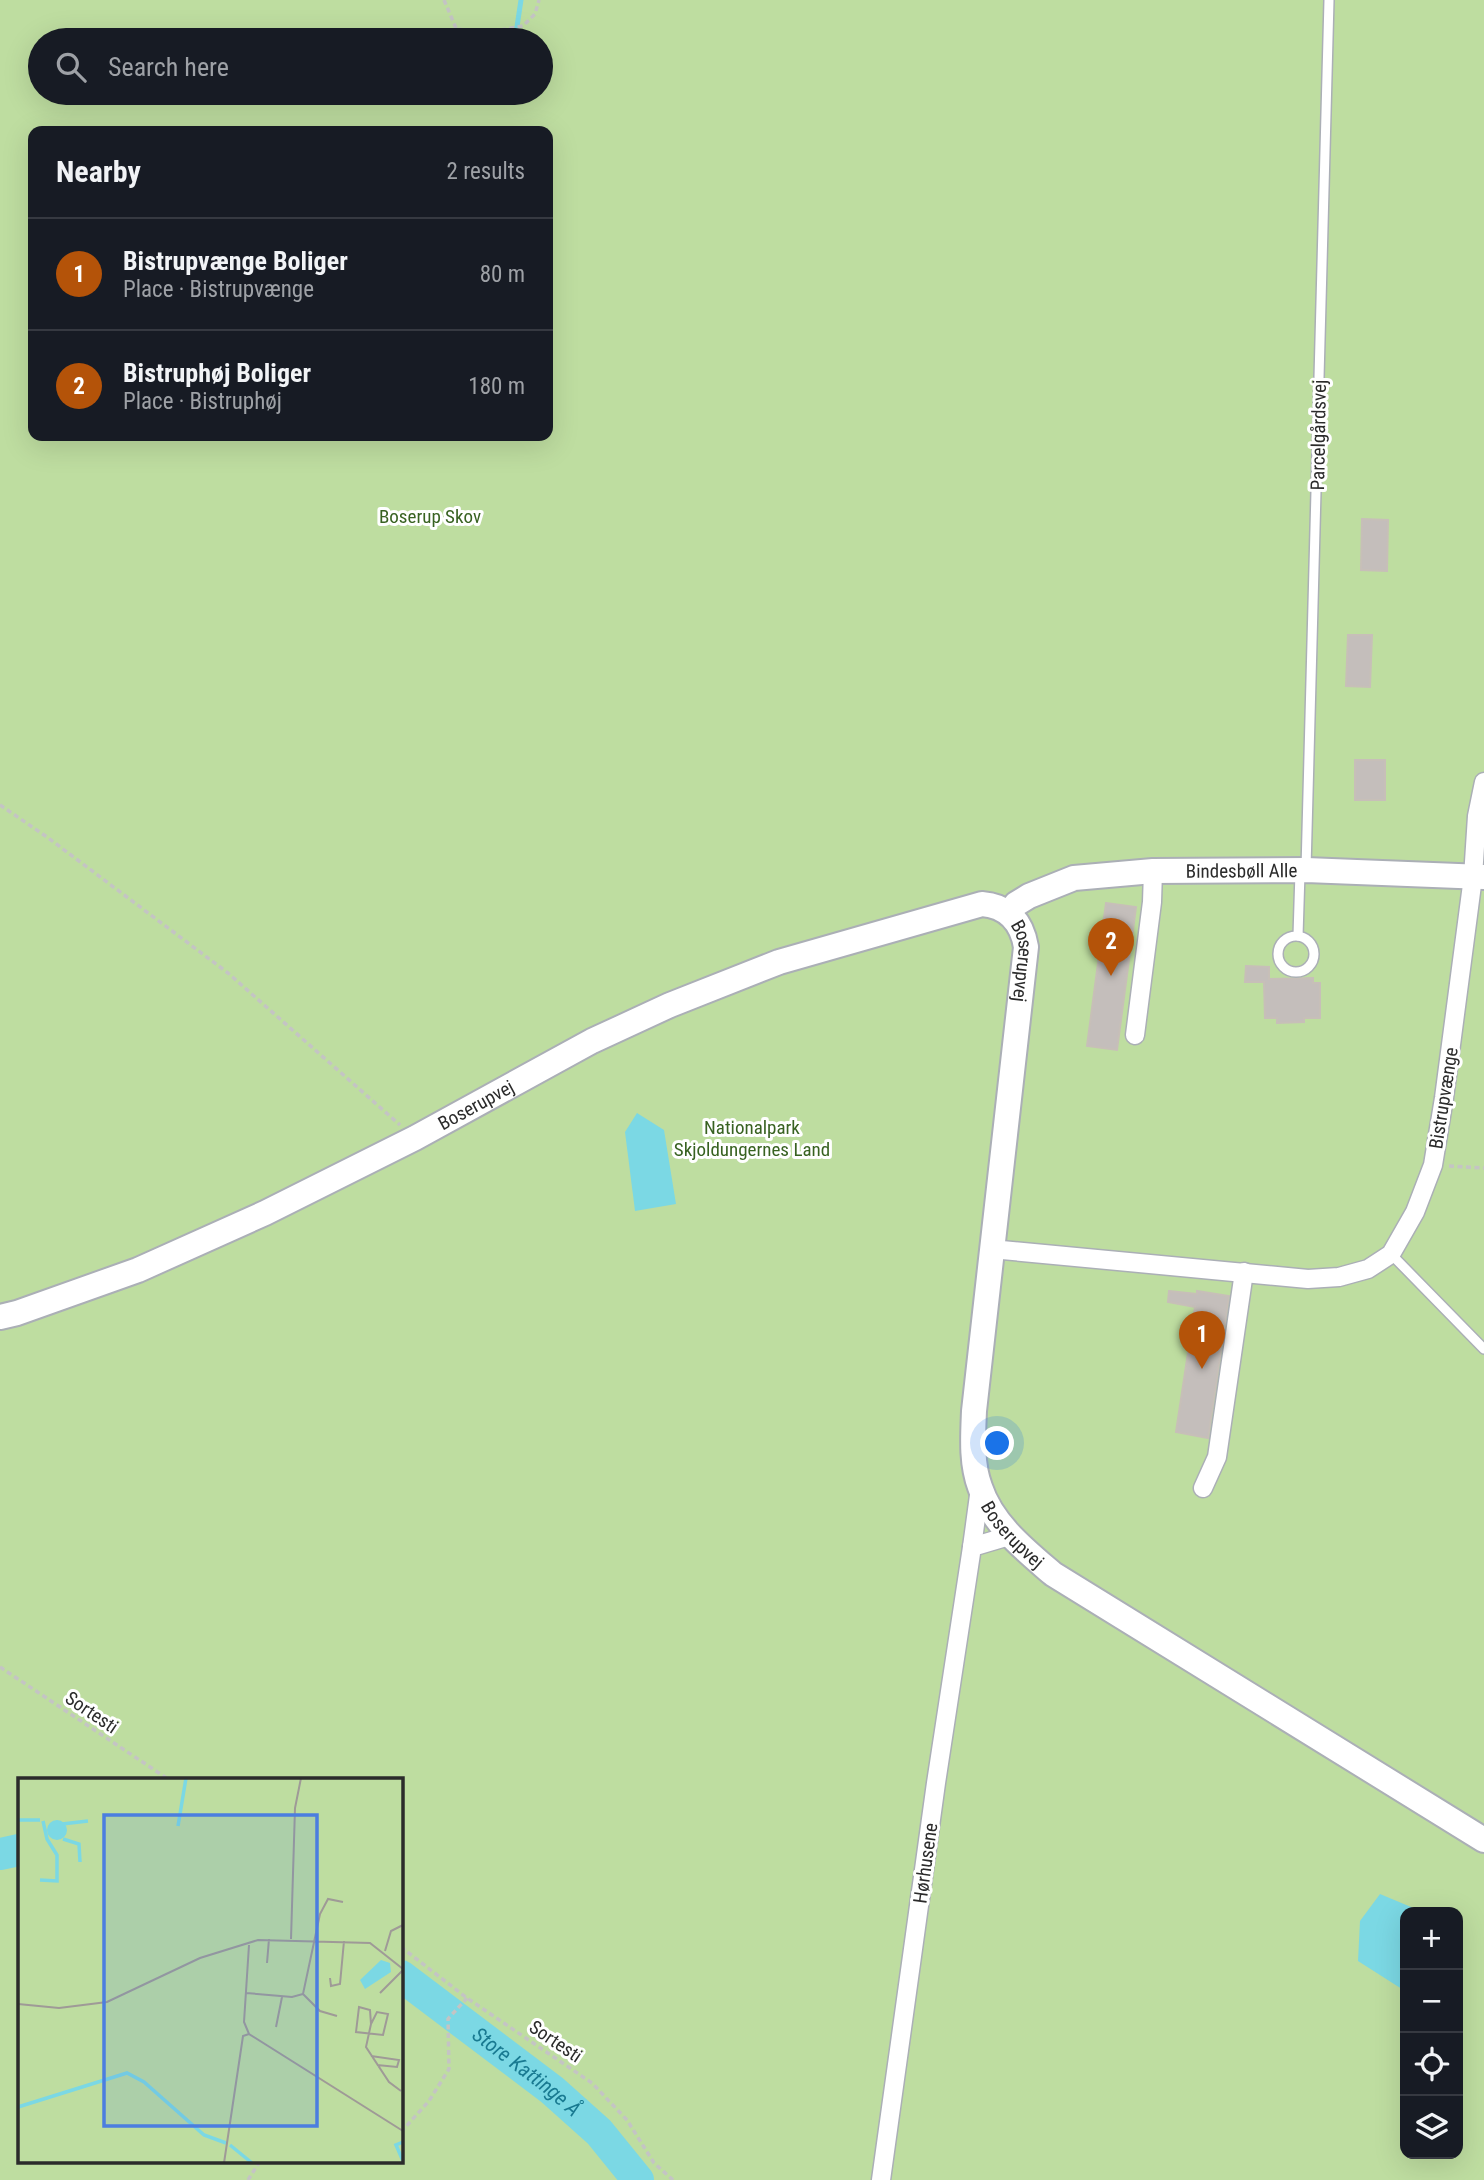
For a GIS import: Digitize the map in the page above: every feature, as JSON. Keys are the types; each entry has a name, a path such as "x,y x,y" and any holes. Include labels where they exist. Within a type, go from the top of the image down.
{"street":[{"name":"Bistrupvænge","path":"1391,1254 1415,1213 1433,1165 1479,877 1477,816 1484,782"},
{"name":"Bindesbøll Alle","path":"1009,913 1016,904 1030,896 1074,877 1153,871 1303,870 1479,877"},
{"path":"1135,1035 1152,901 1153,871"},
{"name":"Boserupvej","path":"0,1317 138,1270 265,1213 415,1138 592,1041 670,1004 779,962 982,904 1009,913 1022,929 1026,947 974,1411 973,1449 980,1488 1009,1536 1053,1574 1484,1840"},
{"path":"991,1249 1308,1279 1339,1277 1368,1269 1391,1254"},
{"path":"1203,1488 1217,1457 1244,1272"},
{"name":"Hørhusene","path":"881,2180 980,1488"},
{"path":"972,1547 1009,1536"}],"lane":[{"name":"Parcelgårdsvej","path":"1298,936 1303,870 1329,0"},
{"path":"1298,936 1307,939 1313,946 1315,956 1304,971 1295,972 1286,969 1280,962 1278,952 1281,943 1288,937 1298,936"},
{"path":"1391,1254 1484,1349"}],"path":[{"path":"444,0 456,28"},
{"path":"516,28 531,21 538,0"},
{"path":"0,805 47,837 228,973 415,1138"},
{"path":"1433,1165 1484,1168"},
{"name":"Sortesti","path":"0,1667 166,1778"},
{"name":"Sortesti","path":"402,1948 467,1998 592,2082 627,2120 654,2162 673,2180"},
{"path":"402,2131 429,2101 449,2069 448,2019 467,1998"},
{"path":"248,2180 259,2162"}],"green space":[{"name":"Nationalpark Skjoldungernes Land","path":"0,0 1484,0 1484,2180 0,2180"}],"water":[{"path":"637,1113 664,1130 676,1204 635,1211 625,1132"},
{"path":"1380,1894 1411,1907 1400,1907 1400,1988 1358,1961 1360,1921"}],"building":[{"path":"1362,519 1388,520 1387,571 1361,570"},
{"path":"1348,635 1372,635 1370,687 1346,686"},
{"path":"1355,760 1385,760 1385,800 1355,800"},
{"path":"1106,903 1136,907 1117,1050 1087,1046"},
{"path":"1246,966 1269,967 1269,979 1313,978 1313,983 1320,983 1320,1018 1304,1018 1304,1022 1277,1023 1277,1018 1265,1018 1264,982 1245,982"},
{"path":"1169,1291 1197,1294 1197,1291 1229,1296 1208,1438 1176,1432 1195,1307 1168,1302"}],"waterway":[{"path":"517,28 521,0"},
{"name":"Store Kattinge Å","path":"0,1854 18,1850"},
{"name":"Store Kattinge Å","path":"402,1977 552,2090 599,2132 638,2180"}],"place":[{"name":"Bistruphøj Boliger","path":"1111,976"},
{"name":"Bistrupvænge Boliger","path":"1202,1369"}],"park label":[{"name":"Boserup Skov","path":"430,516"}]}
